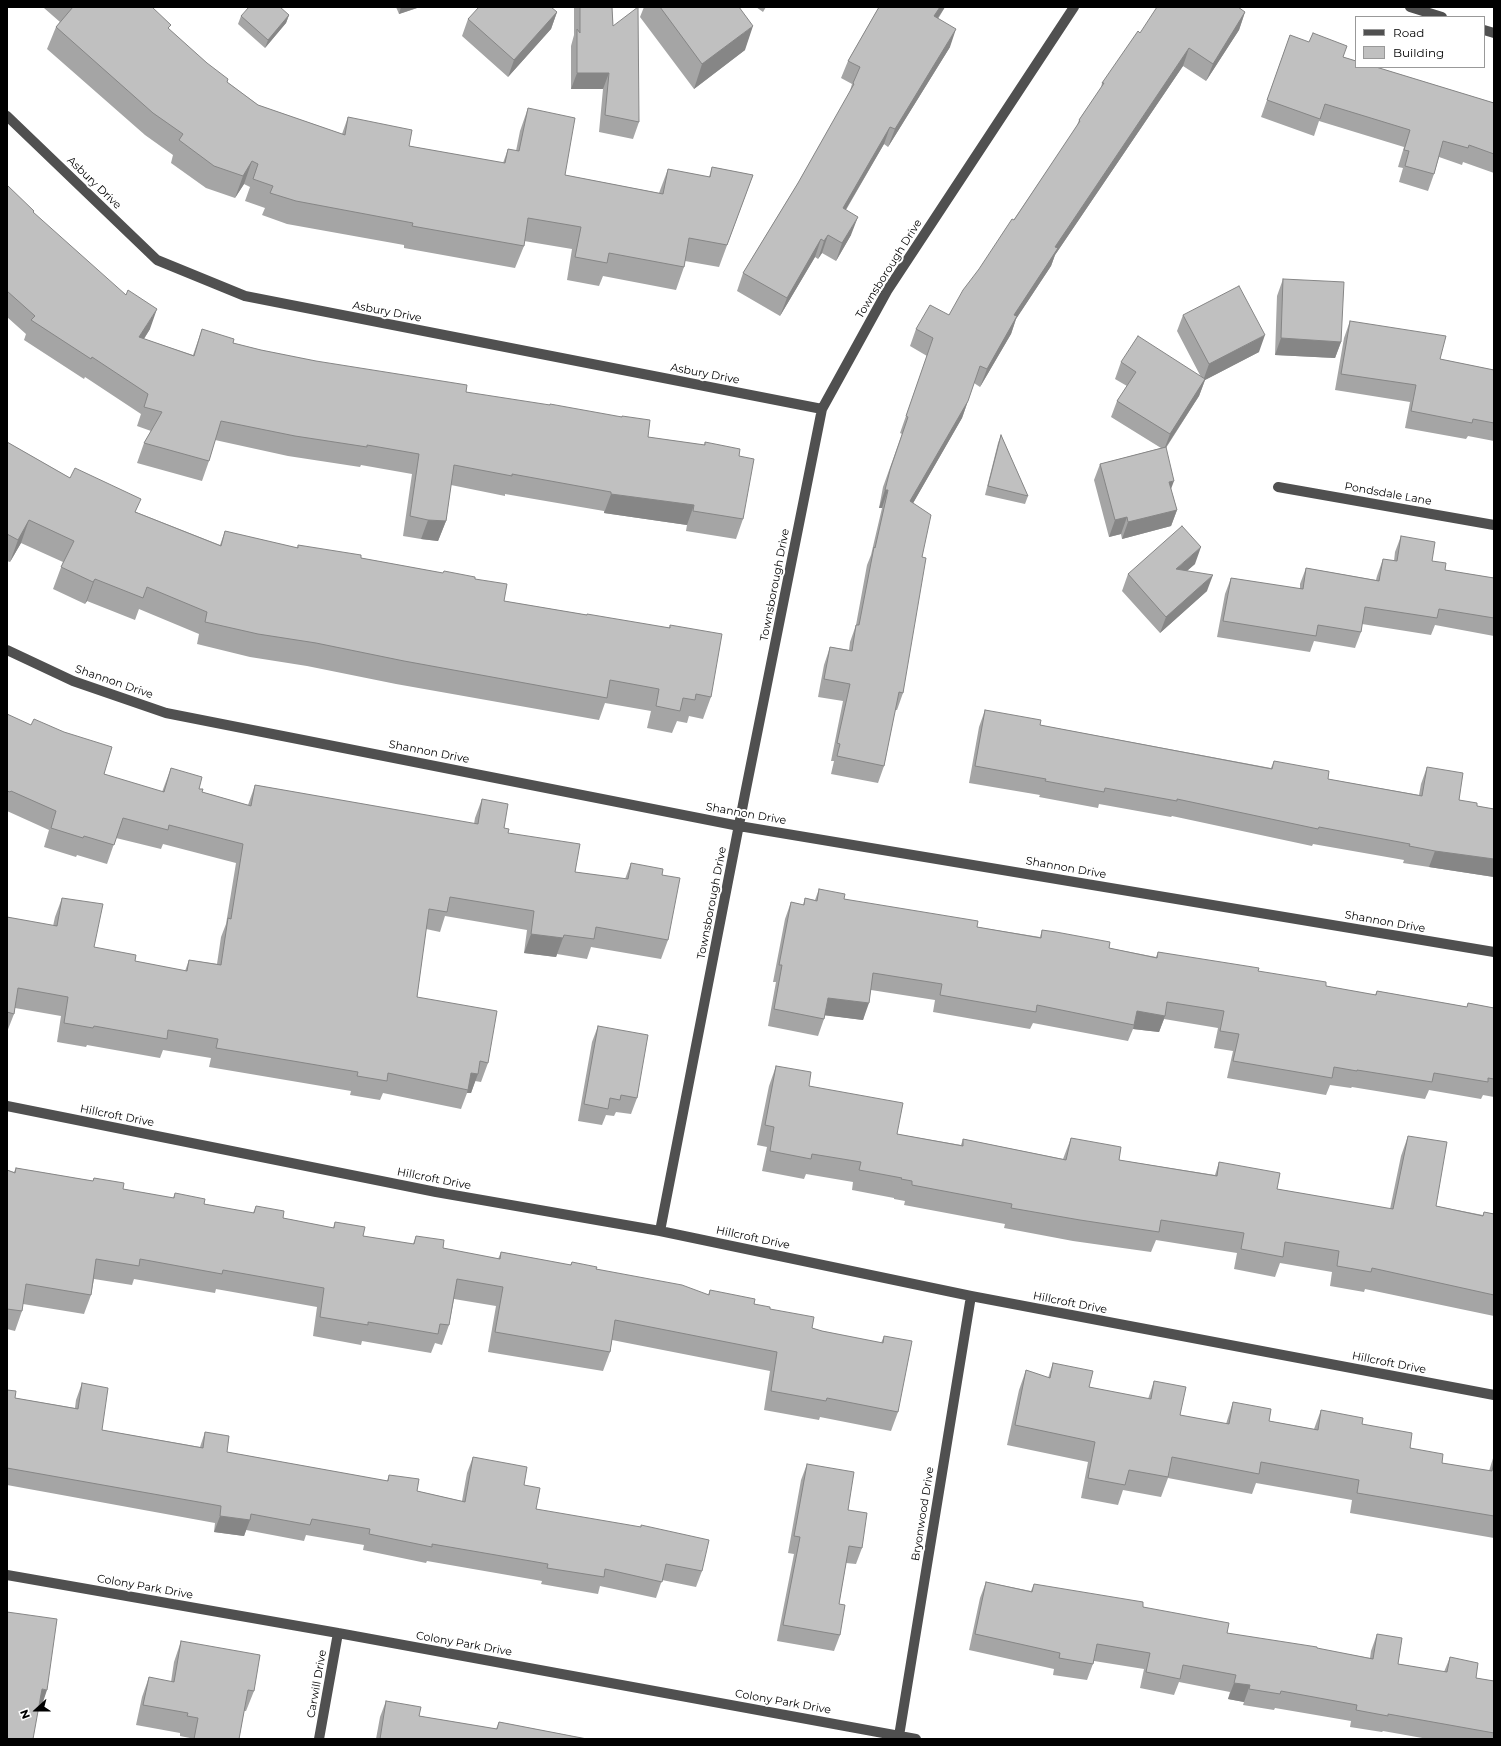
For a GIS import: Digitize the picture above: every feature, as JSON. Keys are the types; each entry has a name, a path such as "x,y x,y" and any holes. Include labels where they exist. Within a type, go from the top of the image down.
{"street":[{"name":"Townsborough Drive","path":"660,1231 822,409 887,291 1074,7"},
{"path":"1410,7 1439,16"},
{"name":"Asbury Drive","path":"7,116 157,260 245,296 822,409"},
{"name":"Pondsdale Lane","path":"1278,487 1494,525"},
{"name":"Shannon Drive","path":"7,650 73,681 166,713 739,826 1494,952"},
{"name":"Hillcroft Drive","path":"7,1106 436,1192 660,1231 971,1296 1494,1396"},
{"name":"Bryonwood Drive","path":"899,1736 971,1296"},
{"name":"Colony Park Drive","path":"7,1575 338,1633 916,1739"},
{"name":"Carwill Drive","path":"319,1739 338,1633"}],"building":[{"path":"73,7 152,7 171,25 168,28 207,63 228,79 227,82 258,105 345,135 348,117 412,130 409,146 505,163 508,149 519,151 528,108 575,118 565,175 663,194 668,169 710,177 712,167 753,175 727,245 689,238 684,267 609,253 607,263 575,257 581,227 528,218 524,246 412,226 413,223 296,201 270,193 273,186 253,179 258,164 252,161 243,176 214,166 179,140 183,134 153,113 56,27"},
{"path":"249,7 280,7 289,15 268,40 241,16"},
{"path":"479,7 551,7 557,12 514,60 468,19"},
{"path":"580,7 612,7 613,26 638,7 639,122 605,115 609,73 577,73 577,29 580,33"},
{"path":"660,7 739,7 753,26 702,64"},
{"path":"879,7 940,7 934,16 956,29 895,129 890,127 843,208 858,217 842,243 828,235 824,241 821,239 787,298 743,273 798,183 854,84 853,83 860,67 848,61"},
{"path":"1157,7 1238,7 1245,12 1213,64 1189,48 1055,247 1058,248 1014,315 1017,316 987,369 980,366 968,401 910,501 931,515 922,557 926,558 903,693 899,692 884,766 837,756 840,744 837,743 850,684 824,679 830,647 852,651 856,625 859,625 874,547 875,548 888,490 885,490 890,470 908,417 906,416 933,338 916,329 930,305 949,315 963,290 979,269 1012,219 1014,220 1080,121 1079,120 1104,83 1102,83 1138,31 1140,33"},
{"path":"1313,33 1347,46 1343,57 1355,61 1355,68 1379,68 1494,103 1494,154 1469,145 1468,148 1443,141 1434,174 1405,166 1409,151 1404,150 1410,130 1325,104 1320,119 1267,100 1290,35 1309,42"},
{"path":"7,185 34,211 33,212 126,295 128,290 157,309 139,337 194,356 202,329 234,339 233,343 261,350 316,361 467,385 466,392 550,404 622,417 650,420 648,437 705,445 705,442 740,449 739,456 754,459 743,519 693,511 694,505 611,494 611,492 454,465 446,521 428,520 410,516 419,454 367,445 367,447 295,436 221,421 209,461 144,443 162,412 144,407 148,394 92,357 91,359 31,320 35,316 7,291"},
{"path":"1283,279 1344,282 1341,342 1281,338"},
{"path":"1239,286 1265,335 1209,364 1183,315"},
{"path":"1350,321 1446,336 1440,359 1494,370 1494,423 1473,419 1472,423 1411,411 1416,385 1341,374"},
{"path":"1138,336 1205,379 1170,434 1117,401 1136,372 1121,362"},
{"path":"1001,435 1028,496 988,486"},
{"path":"7,442 70,478 75,468 141,499 135,512 221,546 225,531 298,548 298,545 361,555 361,558 443,573 444,571 475,577 475,579 507,584 504,601 670,628 670,625 722,634 711,697 696,694 695,700 683,698 680,711 656,706 659,689 610,680 607,698 404,661 316,643 258,634 205,622 207,612 147,587 143,598 95,579 93,582 61,567 74,541 29,520 18,540 7,534"},
{"path":"1166,447 1174,481 1169,482 1177,510 1128,522 1127,517 1115,520 1100,464"},
{"path":"1182,526 1201,547 1176,569 1213,575 1166,617 1128,574"},
{"path":"1401,536 1435,542 1432,561 1446,563 1445,570 1494,578 1494,618 1439,609 1437,618 1365,607 1361,632 1318,625 1316,636 1223,621 1231,578 1303,589 1306,568 1379,581 1383,559 1397,561"},
{"path":"985,710 1041,720 1040,725 1272,769 1274,761 1329,771 1328,779 1422,796 1427,767 1463,773 1459,800 1477,803 1477,806 1494,809 1494,859 1435,851 1409,846 1410,844 1319,827 1318,829 1177,799 1177,801 1105,788 1104,792 1045,781 1046,779 975,766"},
{"path":"7,714 31,725 34,719 64,732 112,747 104,774 164,792 171,768 202,777 199,789 203,789 202,792 251,806 255,785 478,824 482,799 508,804 504,828 509,829 508,833 580,844 575,872 628,879 631,863 663,869 662,875 680,878 668,940 596,927 594,939 564,935 563,938 531,934 534,911 450,897 447,912 429,909 417,997 497,1011 488,1063 480,1061 478,1074 471,1073 468,1090 388,1073 387,1081 357,1076 358,1072 216,1048 218,1039 168,1030 167,1039 94,1026 93,1028 64,1023 68,997 18,988 14,1014 7,1012 7,917 57,926 62,898 103,904 94,947 136,955 135,961 187,971 189,960 221,965 228,918 231,919 243,844 169,825 168,830 123,818 114,845 84,836 83,838 51,828 56,811 11,791 7,791"},
{"path":"819,889 845,894 844,899 978,921 977,927 1041,938 1042,930 1056,932 1110,942 1109,948 1157,958 1158,952 1259,968 1258,971 1326,982 1326,986 1376,995 1377,991 1467,1007 1468,1003 1494,1008 1494,1079 1488,1078 1488,1082 1434,1073 1432,1082 1334,1067 1332,1078 1233,1061 1239,1034 1220,1031 1224,1011 1167,1002 1165,1016 1137,1011 1134,1025 1037,1005 1036,1012 940,995 942,984 873,973 869,1003 828,998 824,1019 774,1009 782,965 779,965 791,902 804,905 805,898 817,901"},
{"path":"598,1026 648,1035 637,1098 621,1095 620,1100 610,1098 608,1109 584,1104"},
{"path":"776,1066 811,1072 809,1086 903,1103 897,1134 963,1146 963,1139 1066,1160 1071,1138 1121,1147 1119,1160 1217,1176 1219,1162 1280,1173 1277,1189 1393,1209 1408,1136 1447,1142 1436,1206 1483,1216 1484,1212 1494,1214 1494,1295 1372,1268 1371,1272 1337,1266 1339,1251 1285,1242 1283,1257 1241,1249 1244,1233 1161,1220 1159,1232 1080,1220 1011,1208 1012,1204 912,1185 912,1181 901,1179 902,1178 859,1170 861,1162 812,1154 811,1159 770,1151 774,1127 765,1125"},
{"path":"16,1168 93,1181 94,1178 124,1183 123,1189 174,1198 175,1193 205,1199 204,1204 254,1213 256,1206 284,1211 283,1218 334,1228 335,1222 365,1227 363,1236 414,1244 416,1236 444,1240 443,1248 500,1259 501,1252 571,1265 572,1262 597,1267 596,1269 682,1285 709,1295 710,1290 755,1299 754,1304 770,1307 770,1309 814,1317 812,1328 822,1331 883,1343 884,1336 912,1341 898,1412 827,1398 826,1401 771,1391 777,1352 615,1320 610,1352 495,1332 503,1287 457,1279 449,1325 440,1324 438,1334 368,1322 368,1325 320,1317 324,1288 223,1270 222,1274 140,1259 139,1266 96,1259 91,1295 26,1284 22,1311 7,1309 7,1170 15,1173"},
{"path":"1053,1363 1093,1371 1089,1387 1151,1399 1154,1381 1186,1387 1180,1415 1229,1424 1233,1402 1271,1409 1269,1421 1318,1430 1321,1410 1363,1418 1362,1424 1412,1433 1410,1448 1443,1454 1442,1463 1492,1471 1494,1462 1494,1516 1357,1493 1359,1480 1261,1462 1259,1474 1172,1457 1168,1477 1129,1470 1125,1485 1088,1478 1095,1442 1015,1425 1026,1370 1050,1378"},
{"path":"82,1383 108,1388 102,1430 203,1448 205,1432 229,1436 227,1452 388,1481 389,1475 419,1479 417,1491 465,1502 473,1457 527,1467 524,1485 540,1488 536,1509 641,1527 641,1525 709,1540 702,1571 666,1564 662,1582 605,1569 604,1577 547,1568 548,1564 432,1544 432,1547 369,1534 370,1529 312,1519 310,1525 251,1514 250,1520 220,1516 221,1506 7,1468 7,1390 16,1391 15,1398 78,1409"},
{"path":"807,1464 854,1472 848,1510 867,1513 862,1548 849,1546 839,1604 845,1605 840,1635 783,1625 800,1537 794,1536"},
{"path":"986,1582 1032,1592 1034,1584 1143,1602 1143,1607 1229,1623 1227,1633 1317,1647 1373,1659 1377,1634 1402,1638 1398,1664 1447,1672 1450,1657 1478,1663 1476,1678 1494,1681 1494,1733 1388,1714 1388,1716 1356,1710 1357,1705 1281,1691 1280,1694 1249,1689 1250,1685 1234,1683 1236,1675 1183,1665 1180,1679 1146,1672 1150,1653 1097,1644 1093,1664 1059,1658 1060,1653 975,1634"},
{"path":"7,1612 57,1619 47,1690 42,1689 33,1739 7,1739"},
{"path":"181,1641 260,1655 254,1691 248,1690 239,1739 194,1739 198,1718 187,1716 188,1713 143,1705 149,1677 174,1682"},
{"path":"386,1701 421,1707 419,1716 497,1729 499,1722 587,1739 380,1739"}]}
